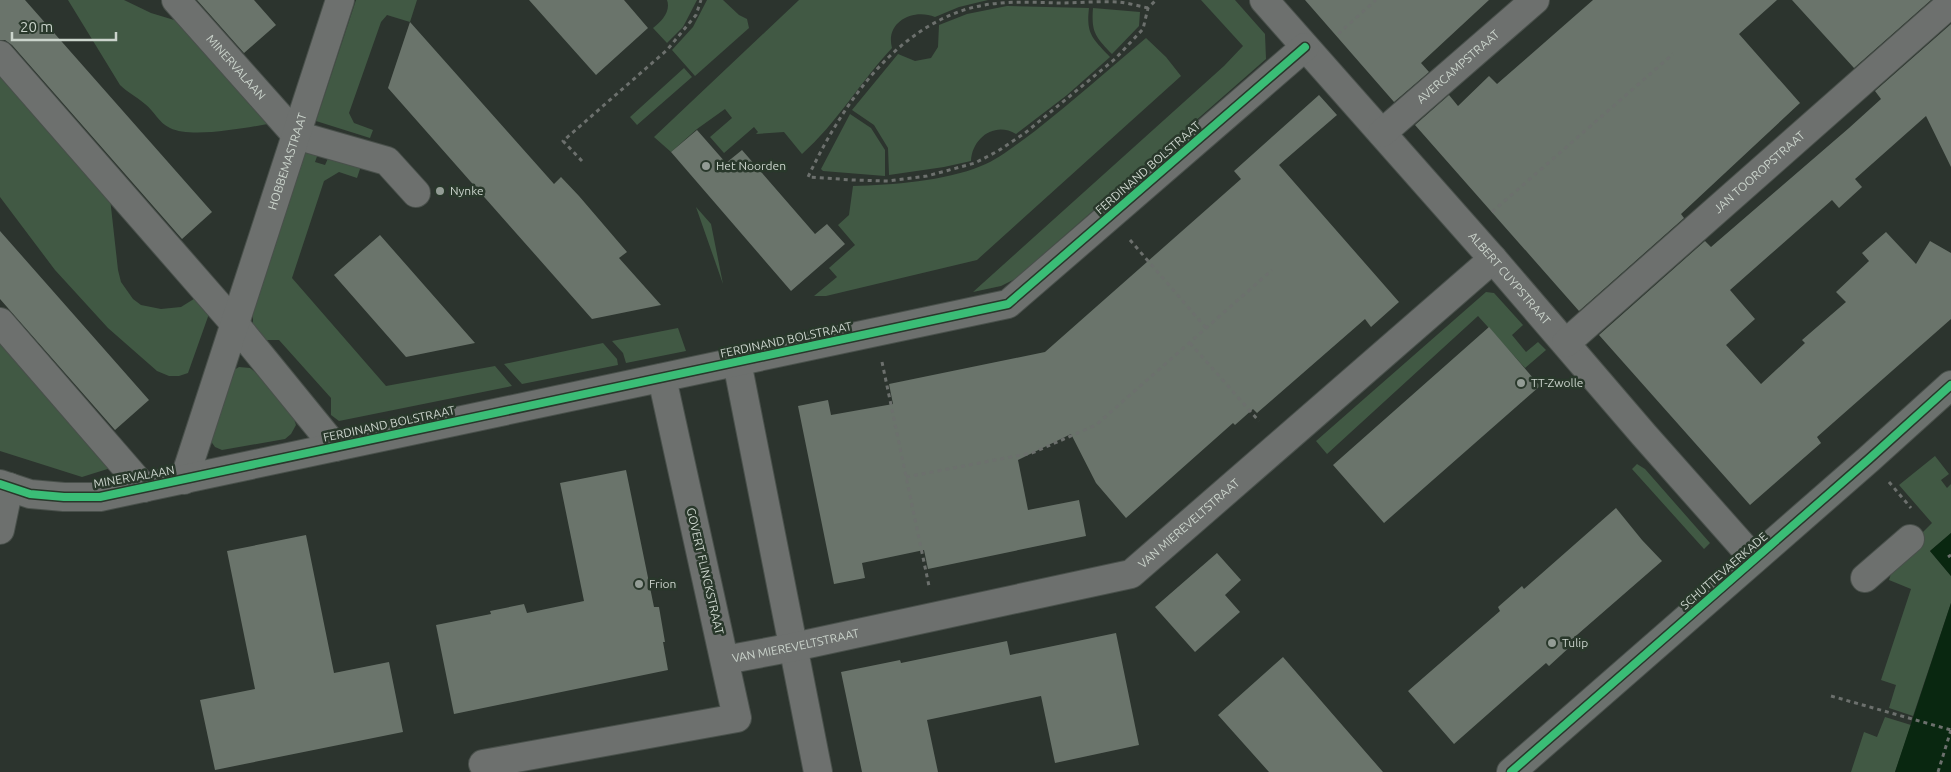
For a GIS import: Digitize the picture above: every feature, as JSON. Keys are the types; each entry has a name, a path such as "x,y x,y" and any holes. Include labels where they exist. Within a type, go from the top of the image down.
{"main road":[{"name":"SCHUTTEVAERKADE","path":"1511,772 1951,385"}],"street":[{"name":"MINERVALAAN","path":"176,0 296,135"},
{"name":"HOBBEMASTRAAT","path":"184,480 340,0"},
{"name":"ALBERT CUYPSTRAAT","path":"1264,0 1566,342 1644,435 1754,560"},
{"name":"AVERCAMPSTRAAT","path":"1382,133 1535,0"},
{"name":"JAN TOOROPSTRAAT","path":"1566,342 1951,3"},
{"name":"FERDINAND BOLSTRAAT","path":"184,480 1008,304 1110,216 1309,52"},
{"path":"0,55 234,323 335,448"},
{"path":"296,135 387,161 416,193"},
{"name":"VAN MIEREVELTSTRAAT","path":"725,660 794,647 1130,574 1493,259"},
{"name":"MINERVALAAN","path":"0,322 144,488"},
{"path":"737,362 818,772"},
{"name":"GOVERT FLINCKSTRAAT","path":"483,764 737,718 662,378"},
{"name":"MINERVALAAN","path":"4,486 30,494 64,497 100,496 184,480"},
{"path":"0,530 4,486"},
{"path":"1865,578 1910,539"}],"path":[{"path":"582,161 563,141 667,50 696,15 701,0"},
{"path":"1148,8 1120,2 1008,2 962,10 938,21 924,28 899,48 876,71 846,109 826,140 808,177 888,181 926,176 975,164 1025,133 1064,103 1115,59 1143,29 1148,8 1156,0"},
{"path":"1309,52 1376,0"},
{"path":"1469,232 1673,54"},
{"path":"1110,216 1206,328"},
{"path":"906,477 1032,453 1096,425 1272,270"},
{"path":"876,332 935,616"},
{"path":"1190,342 1279,445"},
{"path":"1869,459 1924,523 1910,539"},
{"path":"1832,696 1951,730 1938,772"}],"shaded area":[{"path":"68,0 124,0 151,13 184,23 274,123 206,132 180,131 166,126 142,101 120,85"},
{"path":"356,0 417,0 410,22 387,15 381,22 349,113 354,123 373,130 370,138 316,121"},
{"path":"667,0 697,0 683,27 667,43 653,28 667,12"},
{"path":"707,0 723,0 739,15 747,19 749,28 695,76 672,50 693,27"},
{"path":"799,0 988,0 959,7 935,17 918,14 903,19 893,31 891,39 892,48 815,142 802,154 784,132 756,134 758,132 754,127 724,153 710,137 732,118 725,109 697,129 671,152 654,137"},
{"path":"1201,0 1235,0 1265,34 1266,59 1015,279 1001,286 973,292 1224,66 1243,46"},
{"path":"1007,6 1089,8 1088,24 1092,35 1110,57 1067,95 1016,134 1008,130 1000,130 986,134 976,145 971,161 889,175 888,148 874,125 852,110 898,54 915,61 931,58 938,47 939,25 967,14"},
{"path":"1093,8 1140,12 1139,26 1112,54 1096,34 1093,23"},
{"path":"1146,38 1166,57 1181,76 977,260 826,296 814,296 837,277 829,268 855,245 838,225 849,215 853,186 884,185 935,179 967,171 988,163 1035,131"},
{"path":"684,68 692,77 637,125 630,117"},
{"path":"0,75 110,198 118,270 121,282 133,299 141,305 161,309 181,307 197,297 210,311 188,373 179,376 169,376 157,371 108,328 55,270 0,197"},
{"path":"850,114 871,128 885,150 885,176 823,171 821,169"},
{"path":"307,147 319,151 315,162 325,165 330,154 362,163 357,178 339,172 324,181 292,278 386,386 495,366 512,386 339,421 331,415 331,398 279,340 264,340 253,324 253,306"},
{"path":"696,207 711,224 723,284"},
{"path":"1486,292 1494,293 1523,325 1512,335 1526,352 1538,342 1546,350 1525,368 1478,316 1327,454 1316,441"},
{"path":"678,328 686,351 626,363 623,353 612,341"},
{"path":"0,335 117,466 82,477 0,451"},
{"path":"603,343 617,359 618,365 522,384 504,364"},
{"path":"239,367 250,368 255,372 292,413 296,425 291,434 285,439 222,450 215,447 210,440 232,371"},
{"path":"1935,456 1949,474 1941,480 1947,488 1951,484 1951,533 1930,551 1951,576 1951,603 1913,716 1889,708 1896,685 1881,680 1911,589 1889,580 1891,574 1922,547 1916,539 1932,523 1899,485"},
{"path":"1637,464 1645,469 1710,543 1704,549 1632,469"},
{"path":"1951,533 1951,576 1930,551"},
{"path":"1951,603 1951,772 1895,772"},
{"path":"1885,717 1911,725 1895,772 1851,772 1864,732 1877,737"}],"building":[{"path":"0,0 25,0 212,212 182,239 12,45 5,40 0,40"},
{"path":"197,0 254,0 276,25 244,53"},
{"path":"529,0 624,0 648,28 596,75"},
{"path":"1305,0 1489,0 1421,63 1429,72 1394,102"},
{"path":"1593,0 1777,0 1739,34 1800,103 1681,214 1684,218 1579,311 1415,125 1449,95 1458,106 1489,76 1497,84"},
{"path":"1792,0 1931,0 1854,68"},
{"path":"410,22 554,184 561,177 579,196 627,252 619,258 661,305 592,319 388,88"},
{"path":"1951,24 1951,167 1926,116 1855,179 1862,187 1839,208 1832,200 1730,290 1755,319 1726,345 1761,384 1805,343 1802,340 1846,302 1836,292 1869,261 1862,253 1886,232 1916,264 1930,241 1951,253 1951,319 1817,437 1821,443 1750,505 1599,335 1705,241 1711,247 1849,128 1881,99 1875,91"},
{"path":"1319,95 1337,115 1279,165 1399,302 1371,327 1365,319 1257,413 1253,409 1235,425 1233,423 1126,518 1096,483 1071,434 1018,460 1028,510 1079,500 1086,536 928,569 924,550 862,563 865,578 834,584 798,406 828,400 831,415 893,404 889,384 1045,352 1241,179 1234,171"},
{"path":"697,130 726,163 742,150 815,234 827,224 845,244 791,291 671,152"},
{"path":"0,231 149,400 115,430 0,299"},
{"path":"380,235 475,343 406,357 334,275"},
{"path":"1489,327 1540,386 1384,523 1333,465"},
{"path":"626,470 654,607 659,607 668,670 454,714 436,625 491,614 490,611 524,604 527,613 584,601 560,483"},
{"path":"1616,508 1662,561 1570,641 1573,644 1549,666 1546,663 1454,744 1408,691 1500,611 1498,607 1522,586 1524,589"},
{"path":"306,535 334,673 389,662 403,732 215,770 200,700 255,689 227,551"},
{"path":"1217,553 1241,580 1225,595 1240,612 1195,652 1155,607"},
{"path":"1116,633 1139,745 1055,763 1041,696 927,720 938,772 862,772 841,672 900,660 901,663 1007,641 1010,655"},
{"path":"1283,657 1383,772 1269,772 1218,715"}],"cycle path":[{"path":"0,484 30,494 64,497 100,497 1008,304 1305,47"},
{"path":"1511,772 1951,385"}],"place":[{"name":"Het Noorden","path":"706,166"},
{"name":"Nynke","path":"440,191"},
{"name":"TT-Zwolle","path":"1521,383"},
{"name":"Frion","path":"639,584"},
{"name":"Tulip","path":"1552,643"}]}
